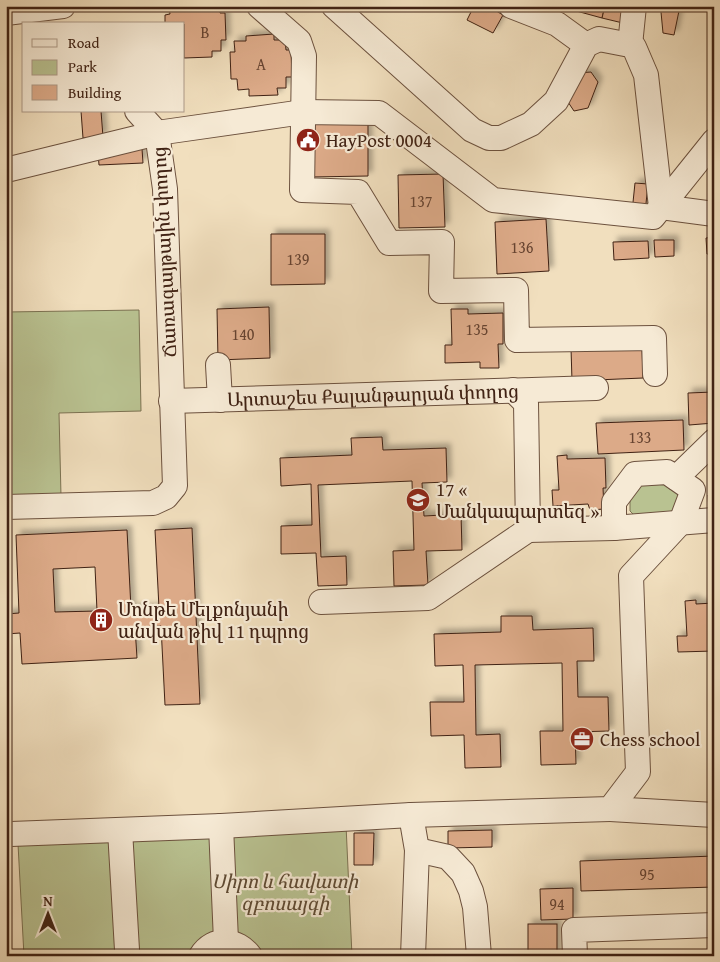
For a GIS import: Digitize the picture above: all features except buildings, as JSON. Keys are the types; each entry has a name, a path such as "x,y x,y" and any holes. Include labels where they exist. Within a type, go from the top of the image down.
{"street":[{"path":"6,13 63,6"},
{"path":"259,6 299,41 304,56 302,190 358,192 389,243 442,242 441,291 516,290 518,340 654,338 655,374"},
{"path":"334,6 472,130 489,138 501,138 531,124 556,101 586,45 599,39 630,45 634,48 646,75 661,207"},
{"path":"511,6 557,24 586,45"},
{"path":"630,45 634,6"},
{"path":"6,17 22,29"},
{"name":"Ճառագայթային փողոց","path":"6,508 153,503 166,497 175,486 165,189 157,133 138,112"},
{"path":"6,170 157,133 303,112 379,113 493,200 653,217 714,141"},
{"path":"661,207 714,214"},
{"path":"218,365 220,400"},
{"path":"513,390 596,388"},
{"name":"Արտաշես Քալանթարյան փողոց","path":"171,401 513,390 526,403 528,530"},
{"path":"676,478 714,441"},
{"path":"610,809 638,772 631,576 681,522 693,490 667,472 635,474 614,502 614,528"},
{"path":"321,602 428,598 528,530 614,528 714,520"},
{"path":"11,834 221,826 411,815 610,809 714,815"},
{"path":"411,815 417,850 413,956"},
{"path":"221,826 226,942"},
{"path":"120,830 129,954"},
{"path":"417,850 448,857 463,873 471,891 475,907 479,956"},
{"path":"574,956 574,930 714,925"},
{"path":"201,956 204,950 214,944 226,942 237,944 246,950 250,956"}],"green space":[{"path":"139,310 141,411 59,413 61,496 6,497 6,312"},
{"path":"668,479 686,491 679,520 639,520 630,511 630,495 647,480"},
{"name":"Սիրո և հավատի զբոսայգի","path":"346,825 352,956 24,956 18,844"}],"place":[{"name":"HayPost 0004","path":"308,140"},
{"name":"17 « Մանկապարտեզ »","path":"418,500"},
{"name":"Մոնթե Մելքոնյանի անվան թիվ 11 դպրոց","path":"101,620"},
{"name":"Chess school","path":"582,739"}]}
